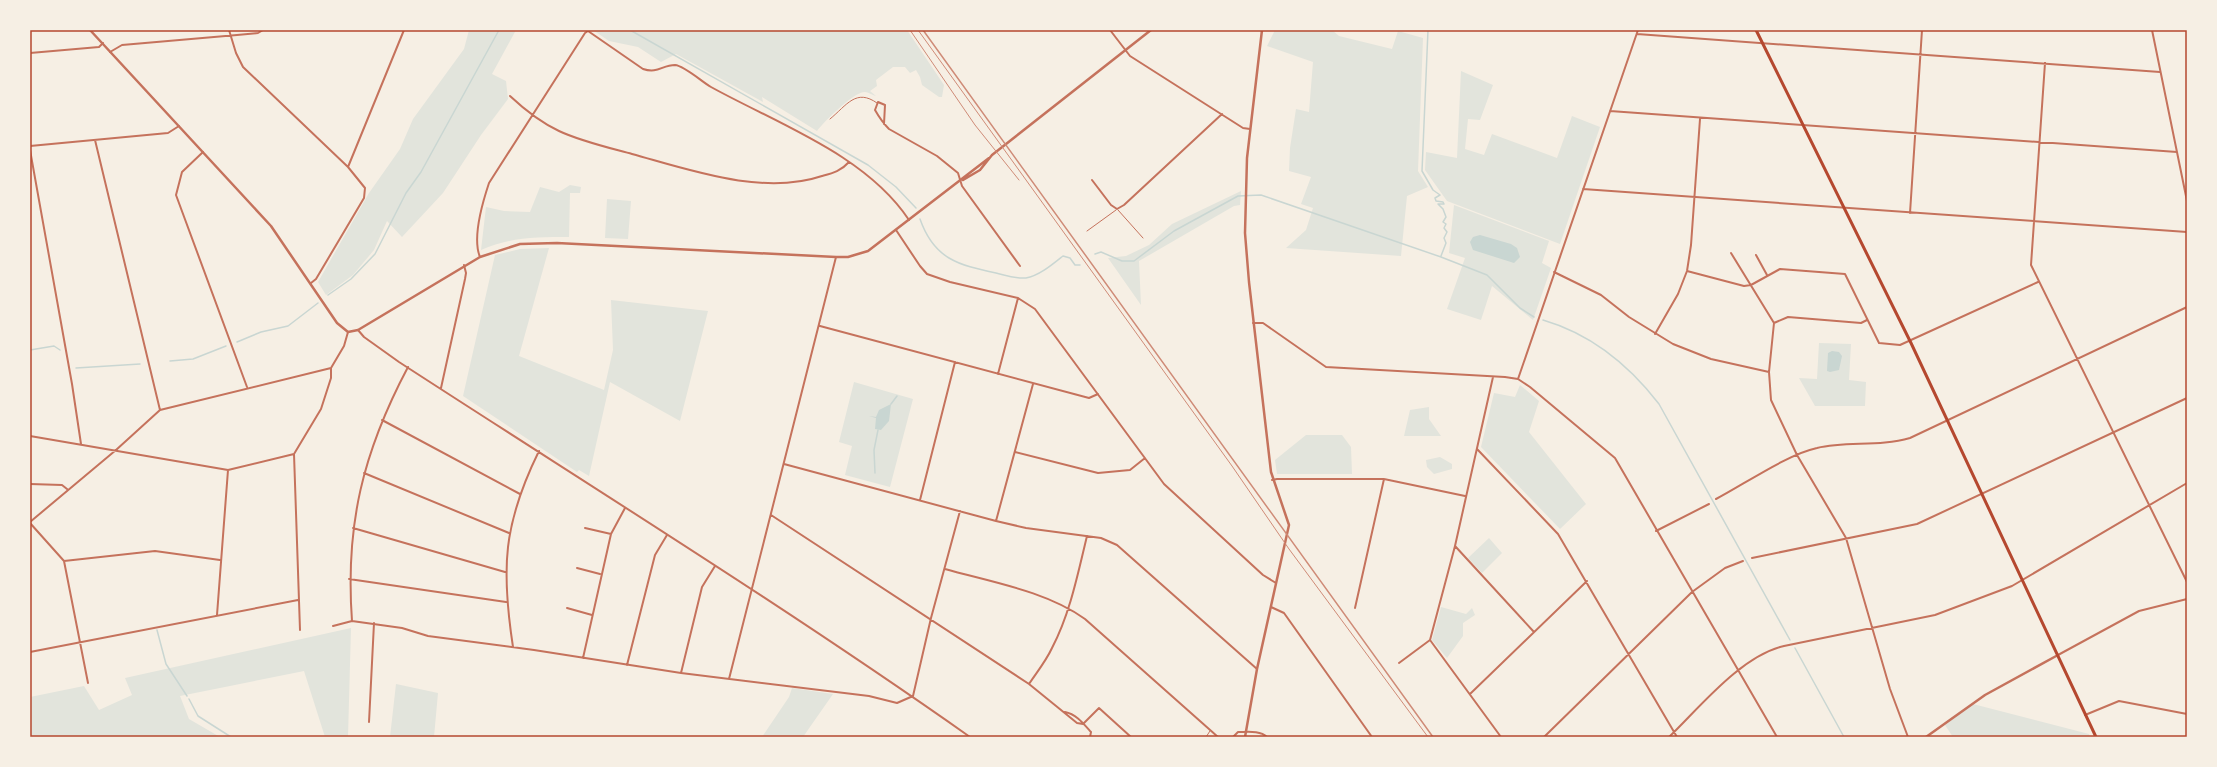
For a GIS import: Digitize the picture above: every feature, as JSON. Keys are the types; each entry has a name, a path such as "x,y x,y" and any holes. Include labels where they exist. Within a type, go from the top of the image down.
{"main road":[{"path":"1756,30 1846,208 1910,341 2096,737"}],"street":[{"path":"90,30 271,226 337,323 348,332 358,330 464,265 480,257 520,244 557,243 836,257 848,257 868,251 961,181 1151,30"},
{"path":"229,30 243,67 348,167 365,188 366,193 316,279 311,283"},
{"path":"110,52 122,45 258,33 263,30"},
{"path":"348,167 404,30"},
{"path":"1110,30 1130,56 1243,128 1250,129"},
{"path":"1245,737 1257,669 1289,525 1272,480 1253,323 1245,233 1245,196 1250,129 1262,30"},
{"path":"1518,380 1638,30"},
{"path":"1910,213 1922,30"},
{"path":"2152,30 2187,201"},
{"path":"480,257 477,249 480,216 482,202 489,183 585,33 588,31 643,69 651,72 675,65 682,68 710,86 849,162 872,179 909,220"},
{"path":"1637,34 2160,72"},
{"path":"30,53 99,47 103,43"},
{"path":"2044,64 2031,265 2076,360 2187,582"},
{"path":"510,96 532,116 561,132 671,166 760,183 808,181 836,172 849,162"},
{"path":"884,124 885,105 881,102 877,103 875,110 884,124 932,153 958,173 966,191 1020,266"},
{"path":"1610,111 1700,119 2177,152"},
{"path":"1092,180 1111,205 1117,209 1222,114"},
{"path":"1655,334 1678,294 1687,271 1695,198 1700,119"},
{"path":"30,146 168,133 179,126"},
{"path":"95,140 160,410"},
{"path":"30,150 72,384 81,444"},
{"path":"203,152 182,172 176,195 247,387"},
{"path":"1583,189 2187,232"},
{"path":"896,230 920,266 928,274 950,282 1018,298 1027,302 1042,316 1164,484 1263,575 1276,583"},
{"path":"1732,253 1774,322 1769,372 1771,400 1797,455 1846,538 1890,689 1908,737"},
{"path":"1756,255 1767,275"},
{"path":"729,679 820,326 836,257"},
{"path":"441,388 465,279 466,273 464,265"},
{"path":"1687,271 1735,284 1751,285 1780,269 1845,274 1879,344 1900,345 2038,282"},
{"path":"1554,272 1602,295 1655,334 1677,346 1711,359 1769,372"},
{"path":"998,374 1018,298"},
{"path":"1716,499 1797,455 1829,446 1891,444 1910,438 2187,307"},
{"path":"1774,322 1788,317 1861,323 1867,320"},
{"path":"1253,323 1263,323 1326,367 1444,375 1493,376 1518,380 1530,386 1615,458 1777,737"},
{"path":"820,326 1088,398 1098,394"},
{"path":"358,330 364,337 408,367 752,590 913,696 970,737"},
{"path":"300,630 294,454 321,409 331,378 331,368 344,346 348,332"},
{"path":"920,500 955,362"},
{"path":"352,621 350,579 353,528 364,473 382,420 408,367"},
{"path":"88,683 64,561 30,522 116,450 160,410 247,387 331,368"},
{"path":"1399,663 1430,640 1455,546 1493,376"},
{"path":"996,521 1033,384"},
{"path":"1752,558 1917,524 2187,398"},
{"path":"382,420 520,494"},
{"path":"30,436 116,450 126,454 228,470 294,454"},
{"path":"1477,449 1558,534 1588,581 1676,737"},
{"path":"513,648 506,602 505,572 509,533 520,494 539,451"},
{"path":"1014,452 1098,473 1130,470 1145,458"},
{"path":"784,464 996,521 1026,528 1101,538 1117,545 1257,669"},
{"path":"217,615 228,470"},
{"path":"364,473 509,533"},
{"path":"1272,480 1384,479 1465,496"},
{"path":"1355,608 1384,479"},
{"path":"1669,737 1737,670 1754,658 1775,648 1945,612 2023,581 2187,483"},
{"path":"30,484 62,485 67,490"},
{"path":"1656,531 1709,504"},
{"path":"583,658 600,574 611,534 625,508"},
{"path":"913,696 931,618 960,511"},
{"path":"771,515 931,618 1029,684 1064,712 1073,714 1091,732 1090,737"},
{"path":"353,528 505,572"},
{"path":"585,528 611,534"},
{"path":"627,665 655,555 667,535"},
{"path":"1029,684 1052,648 1069,607 1087,536"},
{"path":"1455,546 1534,632"},
{"path":"64,561 155,551 220,560"},
{"path":"1544,737 1692,592 1725,568 1743,561"},
{"path":"681,673 702,588 715,566"},
{"path":"577,568 600,574"},
{"path":"945,569 1050,599 1069,607 1085,619 1218,737"},
{"path":"350,579 506,602"},
{"path":"1470,694 1588,581"},
{"path":"1926,737 1985,695 2139,611 2187,599"},
{"path":"30,652 298,600"},
{"path":"1270,607 1284,613 1372,737"},
{"path":"567,608 592,615"},
{"path":"333,626 352,621 374,623 402,628 428,636 681,673 869,696 897,703 913,696"},
{"path":"369,722 374,623"},
{"path":"1430,640 1501,737"},
{"path":"2085,715 2119,701 2187,714"},
{"path":"1083,724 1099,708 1131,737"},
{"path":"1233,737 1238,732 1261,733 1267,737"}],"lane":[{"path":"830,119 857,97 866,96 877,103"},
{"path":"1087,231 1117,209 1143,238"},
{"path":"1206,737 1211,730"}],"shaded area":[{"path":"469,30 516,30 492,74 506,81 508,99 481,135 443,193 402,237 387,221 374,250 353,275 326,295 318,282 369,193 400,149 413,119 464,49"},
{"path":"593,30 907,30 944,85 942,97 939,97 922,85 916,70 910,73 905,67 893,67 876,80 877,86 870,91 876,96 865,92 853,97 832,115 817,131 762,97 763,102 676,54 661,62 638,47 609,41"},
{"path":"1275,30 1332,30 1339,36 1392,49 1398,31 1423,38 1418,171 1428,187 1407,196 1401,256 1286,248 1306,230 1313,208 1301,204 1311,177 1289,171 1290,148 1296,109 1309,112 1313,62 1267,46"},
{"path":"1461,71 1493,85 1480,120 1468,119 1465,149 1484,155 1492,134 1557,158 1572,116 1600,127 1560,244 1447,201 1425,170 1426,152 1457,158"},
{"path":"570,185 581,187 580,193 570,193 569,237 513,240 502,242 481,250 486,207 504,211 530,212 540,187 559,192"},
{"path":"1241,191 1240,205 1234,206 1139,261 1141,305 1108,258 1126,256 1149,245 1172,224"},
{"path":"607,199 631,201 628,239 605,238"},
{"path":"1454,205 1549,241 1542,263 1551,268 1533,320 1492,286 1481,320 1447,309 1465,258 1449,253"},
{"path":"1480,235 1511,244 1517,248 1520,257 1514,263 1473,250 1470,242 1473,237"},
{"path":"549,248 519,356 604,390 613,350 611,300 708,311 680,421 610,382 589,476 579,470 577,472 463,396 495,255 520,249"},
{"path":"1819,343 1851,344 1849,380 1866,382 1865,406 1815,406 1799,378 1817,379"},
{"path":"1832,351 1839,352 1842,356 1839,370 1830,372 1827,371 1828,353"},
{"path":"854,382 913,399 890,487 845,475 852,446 839,442"},
{"path":"1520,385 1539,401 1529,432 1586,504 1560,529 1481,447 1494,393 1515,397"},
{"path":"891,404 889,421 881,430 875,429 876,418 869,416 876,417 879,410"},
{"path":"1429,407 1429,419 1441,436 1404,436 1410,410"},
{"path":"1306,435 1342,435 1351,447 1352,474 1277,474 1275,460"},
{"path":"1440,457 1452,464 1452,469 1434,474 1427,467 1426,460"},
{"path":"1489,538 1502,553 1482,573 1468,558"},
{"path":"1441,607 1466,614 1472,608 1475,615 1463,623 1463,636 1447,658 1432,640"},
{"path":"351,628 348,737 325,737 304,671 180,696 189,719 220,737 30,737 30,697 84,686 99,710 132,695 125,678"},
{"path":"396,684 438,693 434,737 390,737"},
{"path":"792,688 833,694 803,737 762,737 789,697"},
{"path":"1973,704 2089,734 2090,737 1953,737 1945,725"}],"waterway":[{"path":"328,295 351,279 375,254 406,193 421,172 499,30"},
{"path":"630,30 868,165 896,187 916,208"},
{"path":"1428,30 1422,171 1433,190 1440,195 1435,198 1436,201 1443,202 1444,204 1438,204 1443,209 1446,217 1443,222 1446,224 1444,228 1447,232 1444,238 1446,243 1441,256"},
{"path":"1095,254 1101,252 1122,261 1134,261 1174,231 1238,196 1261,195 1441,257 1487,275 1520,308 1534,317"},
{"path":"920,219 932,243 940,252 949,258 970,267 1011,277 1026,278 1041,272 1063,256 1070,258 1075,265 1080,265"},
{"path":"237,342 261,332 288,326 318,303"},
{"path":"1543,320 1561,326 1593,342 1635,376 1659,404 1790,640"},
{"path":"30,350 54,346 60,350"},
{"path":"170,361 193,359 226,346"},
{"path":"76,368 140,364"},
{"path":"891,404 897,396"},
{"path":"875,473 874,450 878,430"},
{"path":"157,630 166,664 187,696"},
{"path":"1795,648 1844,737"},
{"path":"189,699 198,716 231,737"}],"tram line":[{"path":"910,30 975,125 1019,180"},
{"path":"918,30 1232,466 1289,549 1428,737"}],"railway":[{"path":"923,30 1433,737"}]}
